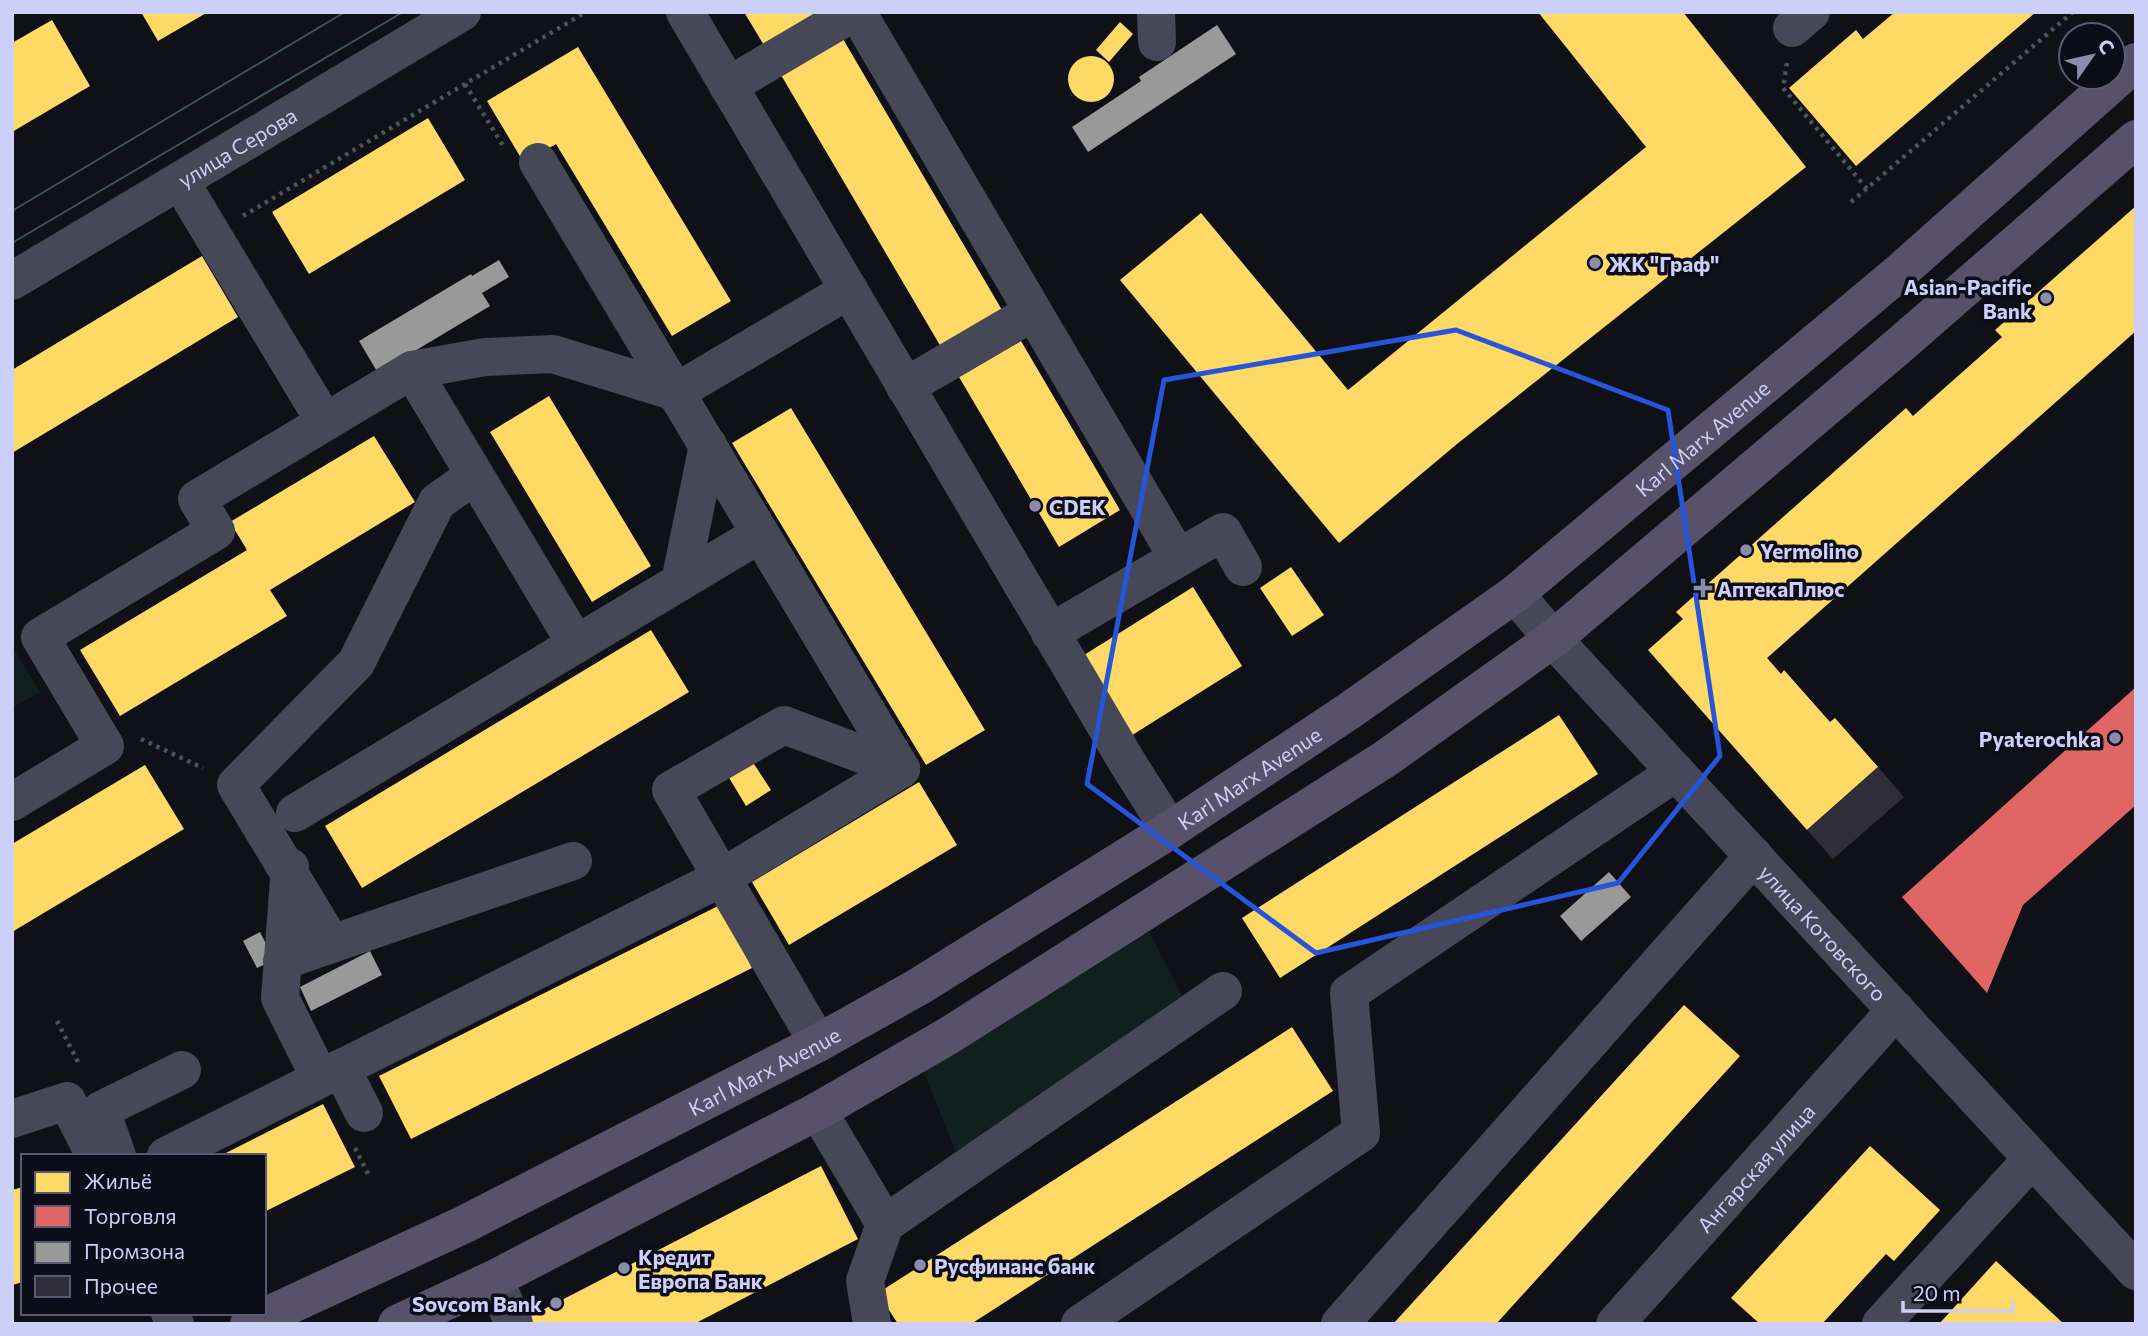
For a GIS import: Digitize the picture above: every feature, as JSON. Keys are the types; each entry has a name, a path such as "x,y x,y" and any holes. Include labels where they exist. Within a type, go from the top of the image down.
{"main road":[{"name":"Karl Marx Avenue","path":"249,1324 465,1224 818,1043 918,987 1170,830 1349,711 1515,594 1901,271 2136,62"},
{"path":"397,1324 494,1279 818,1111 948,1036 1385,759 1553,639 1902,343 2136,139"}],"street":[{"name":"улица Серова","path":"12,281 462,12"},
{"path":"685,12 1126,762 1170,830"},
{"path":"728,86 855,12 1178,558"},
{"path":"538,162 901,769"},
{"path":"180,181 326,422"},
{"path":"12,802 105,746 40,637 216,531 197,499 412,370 485,357 553,354 676,392 849,290"},
{"path":"905,387 1033,312"},
{"path":"412,370 576,644"},
{"path":"680,582 708,445"},
{"path":"236,785 356,663 437,502 475,475"},
{"path":"1050,633 1223,532 1243,567"},
{"path":"295,813 760,534"},
{"name":"улица Котовского","path":"1515,594 1553,639 2136,1271"},
{"path":"818,1043 671,790 784,725 901,769"},
{"path":"170,1154 721,878 901,769"},
{"path":"1080,1324 1361,1133 1349,993 1676,772"},
{"path":"236,785 295,813"},
{"path":"236,785 332,944"},
{"path":"295,813 279,998 330,1073 364,1113"},
{"path":"1340,1324 1754,856"},
{"path":"282,961 573,861"},
{"path":"872,1324 865,1281 885,1224 1223,991"},
{"name":"Ангарская улица","path":"1615,1324 1896,1010"},
{"path":"116,1154 101,1110 182,1070"},
{"path":"12,1118 67,1101 94,1154"},
{"path":"818,1111 885,1224"},
{"path":"1881,1324 2032,1159"},
{"path":"494,1279 514,1324"}],"path":[{"path":"213,234 586,12"},
{"path":"1851,202 2073,12"},
{"path":"1801,20 1783,88 1867,189"},
{"path":"465,84 519,173 538,162"},
{"path":"105,746 132,734 236,785"}],"highlighted area":[{"path":"1456,330 1668,410 1720,756 1618,883 1316,953 1087,784 1164,380"}],"shaded area":[{"path":"12,646 40,692 12,708"},
{"path":"1147,927 1188,1007 958,1158 922,1067"}],"building: Жильё":[{"path":"141,12 208,12 158,41"},
{"path":"744,12 823,12 765,47"},
{"name":"ЖК \"Граф\"","path":"1538,12 1683,12 1806,167 1457,444 1339,543 1120,280 1201,213 1348,390 1646,147"},
{"path":"1895,12 2036,12 1856,166 1789,88 1856,30 1863,39"},
{"path":"52,20 90,86 12,132 12,43"},
{"path":"1120,22 1133,34 1109,62 1096,50"},
{"path":"843,39 1002,310 941,347 781,75"},
{"path":"578,47 731,301 672,336 556,144 524,163 487,101"},
{"path":"1091,56 1107,63 1114,79 1107,95 1091,102 1075,95 1068,79 1075,63"},
{"path":"428,118 465,180 309,274 272,212"},
{"path":"2136,206 2136,331 1767,658 1781,674 1784,670 1830,722 1835,718 1878,767 1807,830 1648,650 1683,619 1676,612 1906,408 1913,416 2002,337 1995,330"},
{"path":"202,256 238,317 12,453 12,370"},
{"path":"1021,341 1120,510 1059,547 959,377"},
{"path":"549,396 651,566 592,602 490,432"},
{"path":"791,408 985,730 926,765 732,443"},
{"path":"374,436 415,502 270,590 287,616 120,716 80,650 247,550 230,522"},
{"path":"1291,567 1324,615 1292,636 1260,588"},
{"path":"1193,587 1242,666 1126,739 1076,660"},
{"path":"651,630 689,692 362,888 325,826"},
{"path":"1559,715 1598,774 1280,978 1242,918"},
{"path":"752,761 771,790 746,806 728,776"},
{"path":"145,765 184,829 12,932 12,844"},
{"path":"919,782 957,845 789,945 752,882"},
{"path":"720,905 752,968 411,1139 379,1076"},
{"path":"1684,1005 1740,1056 1496,1324 1393,1324"},
{"path":"1292,1027 1333,1091 971,1324 898,1324 878,1293"},
{"path":"323,1104 355,1167 266,1211 266,1154 224,1154"},
{"path":"1870,1146 1940,1210 1894,1261 1886,1254 1822,1324 1760,1324 1731,1298"},
{"path":"821,1166 858,1239 694,1324 528,1324 525,1319"},
{"path":"21,1188 21,1283 12,1285 12,1190"},
{"path":"1996,1261 2064,1324 1939,1324"}],"building: Торговля":[{"path":"2136,687 2136,805 2023,905 1987,993 1902,897"}],"building: Промзона":[{"path":"1217,25 1236,54 1088,152 1072,127 1141,81 1139,77"},
{"path":"499,260 509,277 482,293 490,306 378,373 359,341"},
{"path":"1609,872 1631,897 1581,941 1560,916"},
{"path":"260,932 274,960 257,968 243,941"},
{"path":"370,951 382,975 311,1011 300,987"}],"building: Прочее":[{"path":"1878,767 1904,797 1833,859 1807,830"}],"tram line":[{"path":"12,211 345,12"},
{"path":"12,243 403,12"}],"place":[{"name":"ЖК \"Граф\"","path":"1595,263"},
{"name":"Asian-Pacific Bank","path":"2046,298"},
{"name":"CDEK","path":"1035,506"},
{"name":"Yermolino","path":"1746,550"},
{"name":"АптекаПлюс","path":"1703,588"},
{"name":"Pyaterochka","path":"2115,738"},
{"name":"Русфинанс банк","path":"920,1265"},
{"name":"Кредит Европа Банк","path":"624,1268"},
{"name":"Sovcom Bank","path":"556,1303"}]}
